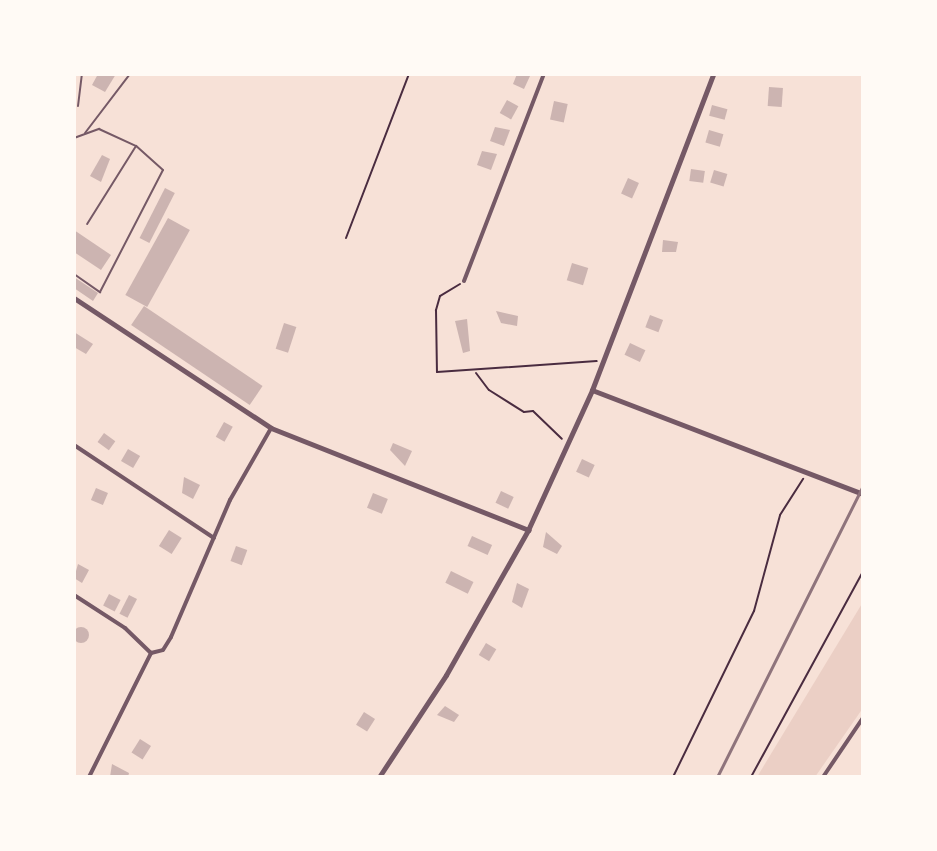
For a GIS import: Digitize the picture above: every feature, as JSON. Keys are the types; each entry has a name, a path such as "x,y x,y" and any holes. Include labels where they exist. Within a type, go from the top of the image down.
{"street":[{"path":"464,281 544,74"},
{"path":"379,777 446,675 528,530 592,390 713,74"},
{"path":"74,298 271,428 528,530"},
{"path":"592,390 863,494"},
{"path":"89,777 151,653 163,650 171,637 214,538 271,428"},
{"path":"74,445 214,538"},
{"path":"74,595 125,628 151,653"},
{"path":"823,777 863,718"}],"lane":[{"path":"78,106 82,74"},
{"path":"84,134 130,74"},
{"path":"74,138 99,129 136,146 163,170 100,292 74,274"},
{"path":"87,224 136,146"}],"path":[{"path":"346,238 409,74"},
{"path":"464,281 440,296 437,372 475,372 603,360"},
{"path":"475,372 481,384 524,412 533,411 568,443"},
{"path":"673,777 754,611 780,515 805,477 814,473"},
{"path":"751,777 863,572"}],"shaded area":[{"path":"863,602 863,708 815,777 757,777"}],"building":[{"path":"98,74 116,74 105,92 92,85"},
{"path":"517,74 530,76 524,89 513,84"},
{"path":"769,87 783,88 782,107 768,106"},
{"path":"507,100 518,106 511,119 500,113"},
{"path":"554,101 568,104 564,122 550,120"},
{"path":"712,105 727,109 725,120 709,116"},
{"path":"495,127 510,130 504,146 490,141"},
{"path":"709,130 723,134 720,147 705,142"},
{"path":"482,151 497,154 491,170 477,165"},
{"path":"102,155 110,159 101,182 90,176"},
{"path":"691,169 705,171 703,183 689,181"},
{"path":"714,170 727,174 724,187 710,182"},
{"path":"628,178 639,183 632,198 621,194"},
{"path":"165,188 175,193 149,243 140,238"},
{"path":"168,218 190,230 147,307 125,295"},
{"path":"74,230 111,255 101,270 74,252"},
{"path":"663,240 678,242 676,252 662,252"},
{"path":"572,263 588,268 583,285 567,280"},
{"path":"74,277 98,293 93,301 74,288"},
{"path":"144,306 263,386 250,405 131,325"},
{"path":"496,311 518,316 517,326 501,323"},
{"path":"650,315 663,320 658,332 645,327"},
{"path":"467,319 470,351 463,353 455,321"},
{"path":"284,323 296,327 288,353 276,349"},
{"path":"74,332 93,344 86,354 74,347"},
{"path":"630,343 645,350 640,362 625,355"},
{"path":"224,422 233,427 225,442 216,437"},
{"path":"104,433 115,441 109,450 98,442"},
{"path":"393,443 412,451 405,466 390,450"},
{"path":"128,449 140,456 133,468 121,461"},
{"path":"582,459 595,465 589,478 576,472"},
{"path":"184,477 200,485 193,499 182,493"},
{"path":"96,488 108,493 103,505 91,500"},
{"path":"501,491 514,497 508,509 496,503"},
{"path":"373,493 388,499 382,514 367,508"},
{"path":"169,530 182,538 172,554 159,546"},
{"path":"546,532 562,546 557,554 543,547"},
{"path":"472,536 492,545 488,555 468,546"},
{"path":"236,546 247,550 242,565 231,561"},
{"path":"78,564 89,570 82,583 74,578"},
{"path":"451,571 473,582 468,594 445,583"},
{"path":"517,583 529,589 522,608 512,602"},
{"path":"109,594 121,600 115,611 103,606"},
{"path":"129,595 137,599 127,618 119,614"},
{"path":"78,627 84,627 89,635 87,641 78,643 73,638 73,632"},
{"path":"486,643 496,649 489,661 479,655"},
{"path":"445,706 459,715 454,722 437,715"},
{"path":"364,712 375,719 367,732 356,725"},
{"path":"140,739 151,746 143,759 132,753"},
{"path":"112,764 129,773 128,777 110,777"}],"railway":[{"path":"717,777 863,485"}]}
